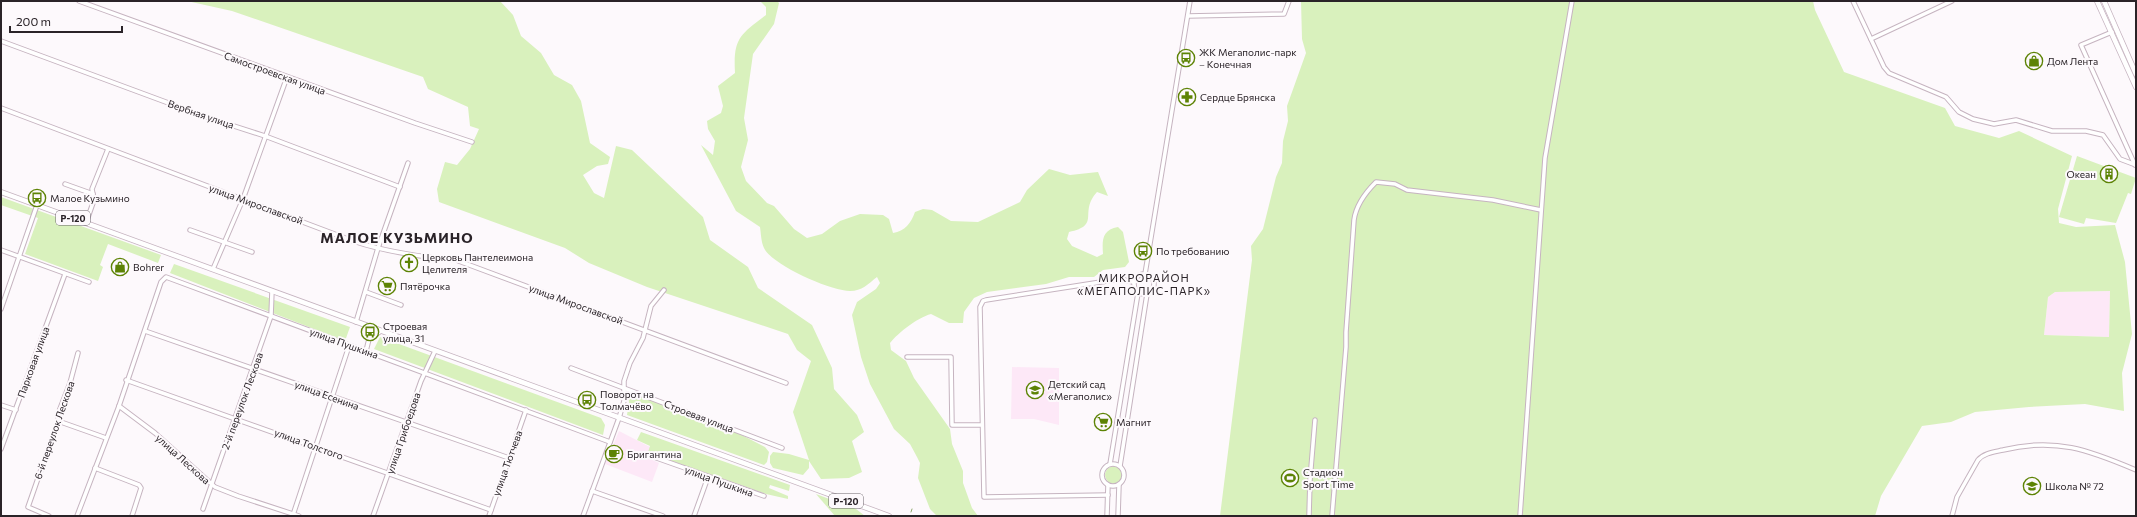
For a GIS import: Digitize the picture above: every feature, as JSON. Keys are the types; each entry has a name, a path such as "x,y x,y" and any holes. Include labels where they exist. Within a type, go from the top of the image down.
{"main road":[{"path":"2097,1 2136,74"},
{"path":"2104,1 2114,31 2136,86"},
{"name":"Р-120","path":"1,192 889,516"}],"street":[{"name":"Самостроевская улица","path":"79,1 415,123 472,142"},
{"path":"1145,274 1190,1"},
{"path":"1188,16 1284,14 1289,1"},
{"path":"1520,516 1545,158 1572,1"},
{"path":"1853,1 1884,67 1889,73 1946,97 1958,112 1973,119 1994,124 2016,120 2052,131 2094,132 2103,135 2120,159 2136,165"},
{"path":"1871,39 1952,1"},
{"path":"2114,31 2081,45 2136,165"},
{"name":"Вербная улица","path":"1,41 209,118 265,136 400,187"},
{"path":"213,269 223,242 243,199 287,77"},
{"name":"улица Мирославской","path":"1,108 353,240 404,254 456,260 786,382"},
{"path":"86,223 94,200 92,189 108,149"},
{"path":"356,322 378,248 408,163"},
{"path":"1332,516 1346,347 1355,211 1369,188 1376,182 1384,181 1407,190 1493,200 1541,210"},
{"path":"65,184 93,194"},
{"path":"1,309 37,206"},
{"path":"190,230 252,252"},
{"path":"1,250 89,282"},
{"name":"Парковая улица","path":"1,449 65,274"},
{"path":"1118,516 1119,485 1124,476 1120,466 1147,294 1153,289 1154,283 1150,276 1145,274 1138,276 1134,282 1134,288 1138,293 1147,294"},
{"name":"улица Пушкина","path":"144,331 164,279 166,277 172,278 349,346 426,373 610,442"},
{"path":"1108,495 984,497 980,307 983,301 1120,279 1134,282"},
{"path":"583,516 619,418 624,401 624,381 630,363 643,338 644,329 651,306 664,290"},
{"name":"2-й переулок Лескова","path":"203,509 254,368 271,316 272,291"},
{"path":"366,292 401,305"},
{"path":"1107,516 1108,485 1102,474 1110,464 1138,293"},
{"path":"366,351 369,339 367,333 368,326"},
{"path":"77,516 119,406 126,380 144,331"},
{"name":"улица Есенина","path":"144,331 254,368 407,424 509,458"},
{"path":"369,339 381,331"},
{"path":"292,515 349,346"},
{"name":"улица Грибоедова","path":"373,516 390,473 421,381 435,351"},
{"name":"6-й переулок Лескова","path":"49,516 28,507 58,422 58,414 70,383 78,353"},
{"path":"907,357 950,356 952,425 982,425"},
{"name":"Строевая улица","path":"570,368 782,448"},
{"name":"улица Толстого","path":"126,380 491,510"},
{"path":"1,405 16,410"},
{"name":"улица Лескова","path":"119,406 155,433 211,484 238,496 292,515 299,516"},
{"name":"улица Тютчева","path":"489,516 526,410"},
{"path":"1309,516 1310,480 1315,420"},
{"path":"58,422 106,438"},
{"path":"1952,516 1957,497 1978,460 1981,456 1990,453 2026,446 2079,448 2136,470"},
{"name":"улица Пушкина","path":"651,456 764,496"},
{"path":"1110,464 1120,466"},
{"path":"95,468 139,485 141,488 132,516"},
{"path":"694,516 708,477"},
{"path":"1108,485 1119,485"},
{"path":"592,491 663,516"}],"shaded area":[{"path":"2110,291 2109,337 2044,335 2048,297 2055,292"},
{"name":"Детский сад «Мегаполис»","path":"1012,367 1059,368 1059,425 1034,419 1011,419"},
{"path":"619,431 650,447 648,458 659,463 652,482 605,464"}],"green space":[{"path":"187,1 500,1 513,15 521,36 541,53 554,75 572,85 581,101 590,143 610,157 608,164 597,166 583,175 594,193 604,198 616,146 632,150 703,217 710,240 748,267 758,288 812,325 832,368 834,389 857,415 864,432 852,441 862,472 849,478 821,479 809,461 809,468 803,475 773,468 770,463 770,456 773,452 789,454 809,460 793,412 811,361 797,350 788,334 647,287 589,263 565,248 439,202 437,189 445,162 457,165 470,149 479,129 470,126 468,107 428,89 423,77 232,11"},
{"path":"760,1 777,1 779,3 774,24 753,54 744,118 748,140 741,167 746,181 767,203 774,206 794,229 807,238 822,234 840,221 860,214 883,215 889,219 893,233 904,228 912,220 915,212 923,209 932,210 951,221 978,222 1020,202 1027,190 1049,169 1070,175 1098,172 1108,196 1097,192 1089,206 1085,226 1069,232 1067,239 1072,246 1097,257 1103,254 1103,240 1106,233 1113,228 1118,227 1123,232 1129,262 1125,267 1103,270 1094,277 1069,277 1046,284 987,292 974,298 964,312 963,323 949,323 931,314 909,326 898,334 890,343 891,350 906,361 914,378 950,429 952,444 963,471 963,483 972,508 978,516 937,516 930,509 918,478 920,463 910,444 894,429 870,384 861,357 852,315 857,302 876,289 880,283 877,277 865,287 858,290 841,290 803,276 778,262 769,255 764,248 760,227 736,211 701,145 713,155 715,141 708,129 707,121 721,113 723,106 718,86 735,73 735,52 740,38 766,15 766,7"},
{"path":"1301,1 1813,1 1815,10 1844,72 1945,108 1955,126 1999,138 2019,131 2072,156 2058,209 2059,223 2076,227 2115,225 2125,262 2132,334 2122,373 2124,411 2085,404 2029,407 1975,412 1951,422 1922,426 1881,496 1875,516 1220,516 1252,260 1251,246 1263,229 1276,177 1282,163 1283,141 1288,121 1287,106 1306,53 1302,39","holes":["2110,291 2109,337 2044,335 2048,297 2055,292"]},
{"path":"2077,156 2136,178 2131,194 2128,193 2116,223 2086,218 2084,224 2059,217"},
{"path":"1,197 161,255 158,263 108,244 100,265 103,267 98,281 25,254 38,218 1,205"},
{"path":"174,264 350,327 345,341 170,273"},
{"path":"380,337 601,418 605,425 603,435 374,349"},
{"path":"627,390 730,429 765,447 769,452 767,462 764,465 627,415 629,402"},
{"path":"641,432 790,485 789,491 770,485 769,488 788,496 788,499 766,494 648,452 650,446 637,440"},
{"path":"1114,466 1120,469 1123,475 1120,481 1114,484 1108,481 1105,475 1108,469"},
{"path":"816,494 856,509 865,516 835,516"}],"place":[{"name":"ЖК Мегаполис-парк – Конечная","path":"1186,58"},
{"name":"Дом Лента","path":"2034,61"},
{"name":"Сердце Брянска","path":"1187,97"},
{"name":"Океан","path":"2109,174"},
{"name":"Малое Кузьмино","path":"37,198"},
{"name":"По требованию","path":"1143,251"},
{"name":"Церковь Пантелеимона Целителя","path":"409,263"},
{"name":"Bohrer","path":"120,267"},
{"name":"Пятёрочка","path":"387,286"},
{"name":"Строевая улица, 31","path":"370,332"},
{"name":"Детский сад «Мегаполис»","path":"1035,390"},
{"name":"Поворот на Толмачёво","path":"587,400"},
{"name":"Магнит","path":"1103,422"},
{"name":"Бригантина","path":"614,454"},
{"name":"Стадион Sport Time","path":"1290,478"},
{"name":"Школа № 72","path":"2032,486"}],"district":[{"name":"МАЛОЕ КУЗЬМИНО","path":"397,237"},
{"name":"МИКРОРАЙОН «МЕГАПОЛИС-ПАРК»","path":"1144,283"}]}
